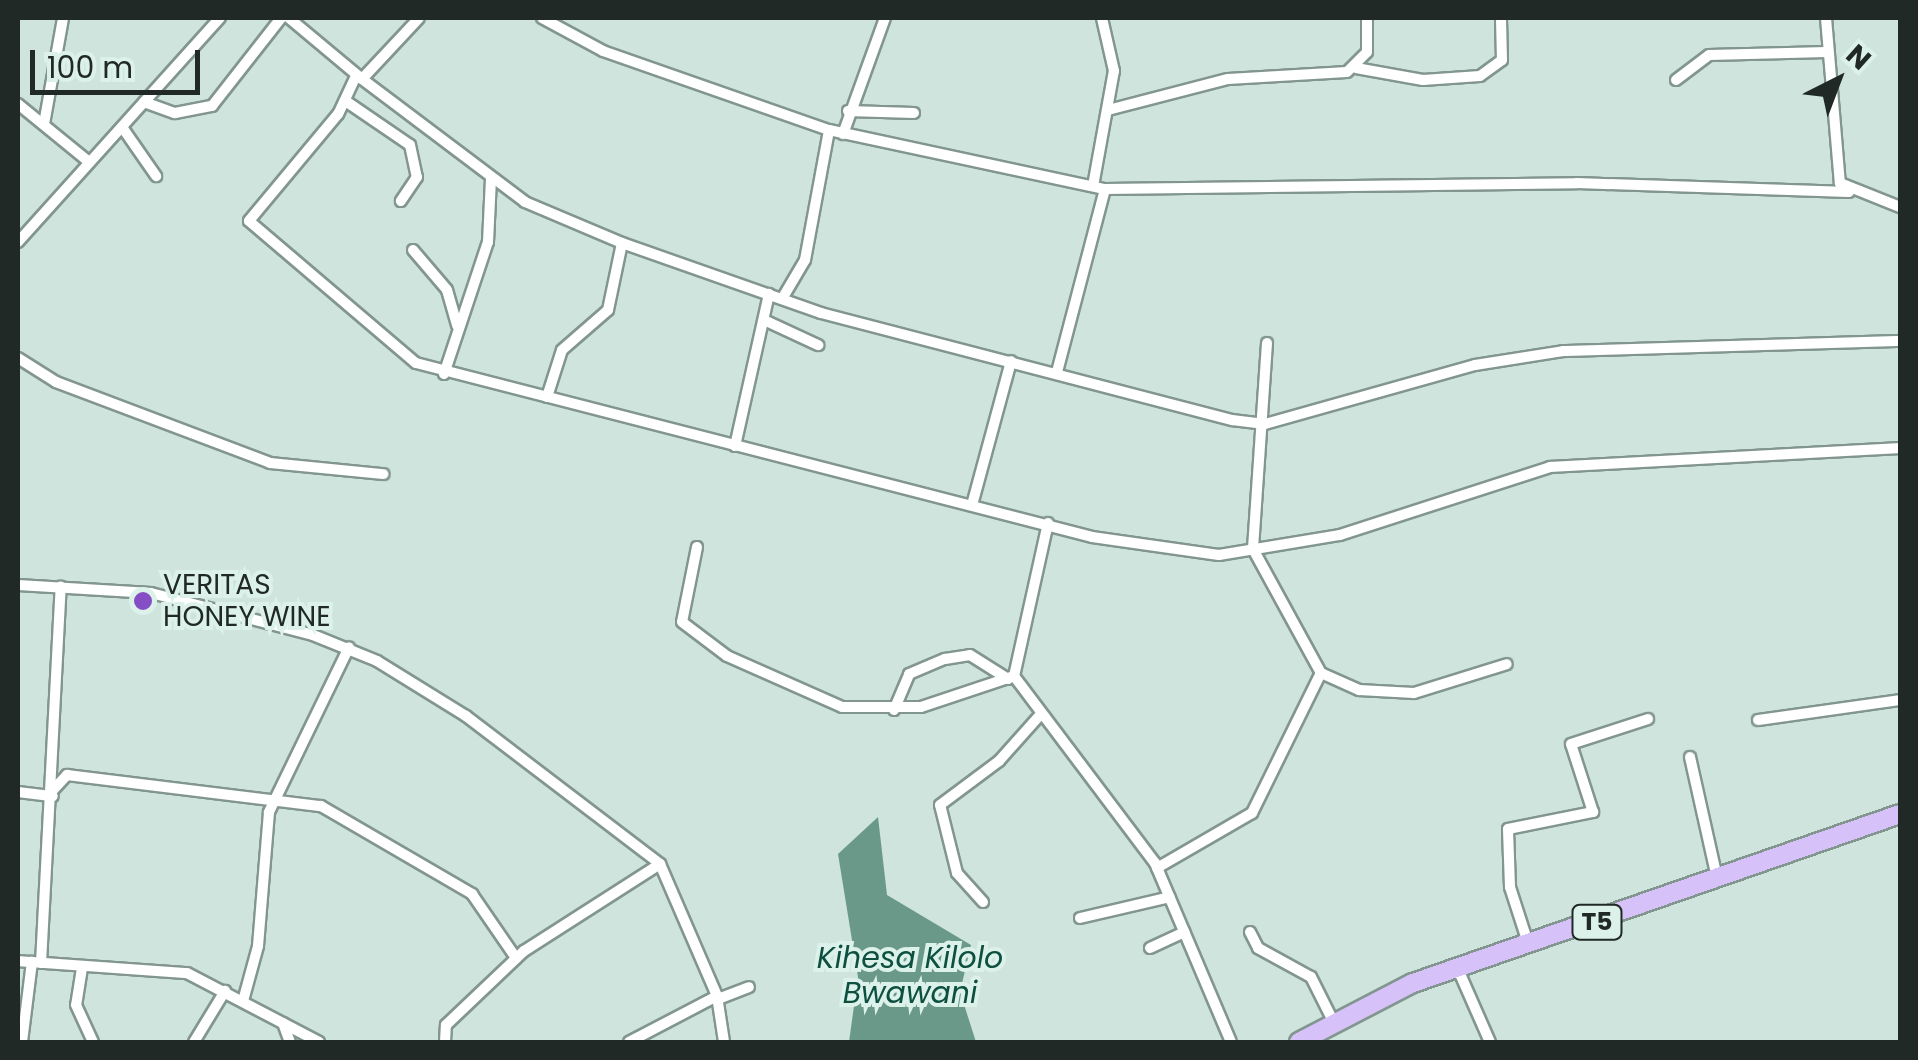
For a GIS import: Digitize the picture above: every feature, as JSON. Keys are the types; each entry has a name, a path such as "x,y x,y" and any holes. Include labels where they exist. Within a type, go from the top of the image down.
{"highway":[{"name":"T5","path":"1299,1042 1458,968 1900,814"}],"street":[{"path":"44,124 63,18"},
{"path":"18,242 220,18"},
{"path":"144,102 175,113 212,106 281,18"},
{"path":"289,18 359,78 490,178 622,244 782,299 1057,372 1168,407 1266,424 1475,365 1563,351 1900,341"},
{"path":"419,18 359,78 347,102 249,220 382,337 444,374 1171,552 1254,549 1340,535 1550,467 1900,448"},
{"path":"542,18 603,51 842,134 1106,189 1577,183 1849,192 1900,207"},
{"path":"842,134 846,112 885,18"},
{"path":"1092,186 1114,71 1102,18"},
{"path":"1356,68 1368,18"},
{"path":"1108,110 1201,84 1356,68 1423,80 1480,76 1502,60 1501,18"},
{"path":"1826,18 1835,166 1849,192"},
{"path":"1676,80 1709,55 1827,52"},
{"path":"347,102 410,145 417,177 401,201"},
{"path":"18,104 89,162"},
{"path":"846,112 870,105 914,114"},
{"path":"122,128 156,176"},
{"path":"782,299 805,260 829,130"},
{"path":"444,374 488,242 490,178"},
{"path":"1057,372 1106,189"},
{"path":"547,397 562,350 608,310 622,244"},
{"path":"413,250 447,290 459,332"},
{"path":"734,446 769,294"},
{"path":"764,320 818,345"},
{"path":"1267,343 1266,424 1254,549 1322,673 1359,690 1414,692 1506,664"},
{"path":"18,358 56,382 240,454 311,472 383,474"},
{"path":"972,505 1011,362"},
{"path":"1011,678 1048,523"},
{"path":"697,547 682,622 727,656 842,707 894,710 1011,678"},
{"path":"18,584 194,602 349,647 466,716 660,864 717,998 724,1042"},
{"path":"22,1042 37,962 53,793 61,587"},
{"path":"243,1001 275,798 349,647"},
{"path":"894,710 910,674 945,660 970,655 1011,678 1157,868 1231,1042"},
{"path":"1157,868 1252,812 1322,673"},
{"path":"1758,720 1900,700"},
{"path":"983,902 956,873 940,805 999,761 1040,715"},
{"path":"1529,946 1510,886 1508,830 1594,812 1571,744 1648,719"},
{"path":"1690,757 1717,878"},
{"path":"52,762 67,775 321,806 460,885 516,958"},
{"path":"53,793 67,775"},
{"path":"18,792 53,793"},
{"path":"445,1042 446,1025 516,958 660,864"},
{"path":"1080,918 1170,897"},
{"path":"1150,948 1184,932"},
{"path":"1250,932 1258,948 1311,977 1334,1023"},
{"path":"18,961 187,973 281,1017 319,1042"},
{"path":"82,968 76,1005 93,1042"},
{"path":"1458,968 1490,1042"},
{"path":"629,1042 717,998 749,987"},
{"path":"194,1042 225,992"},
{"path":"281,1017 290,1042"}],"water":[{"name":"Kihesa Kilolo Bwawani","path":"878,817 887,895 971,945 960,992 976,1042 849,1042 858,977 838,854"}],"place":[{"name":"VERITAS HONEY WINE","path":"143,601"}]}
